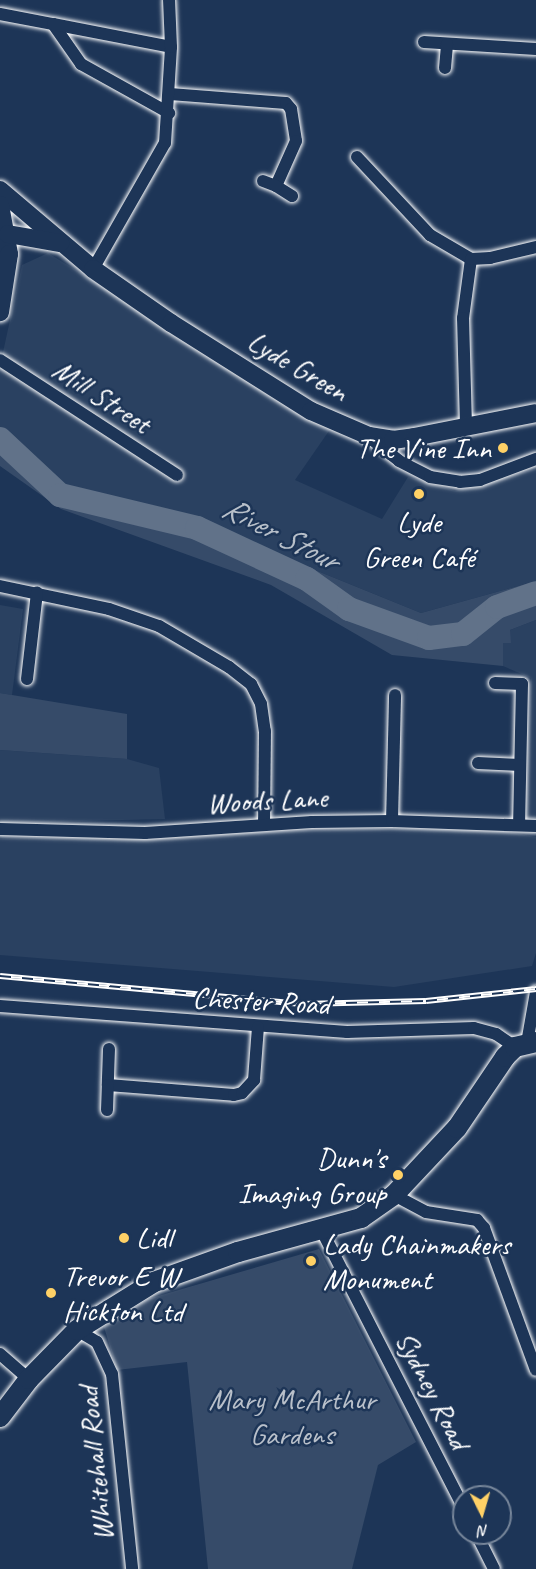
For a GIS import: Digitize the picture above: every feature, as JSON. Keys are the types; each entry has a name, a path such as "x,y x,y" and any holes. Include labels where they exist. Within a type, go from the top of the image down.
{"main road":[{"path":"0,1417 29,1379 95,1315 181,1270 361,1218 394,1195 457,1128 526,1044"}],"street":[{"path":"93,269 160,155 169,113 171,47 169,0"},
{"path":"0,14 171,47"},
{"path":"53,24 81,64 169,113"},
{"path":"424,42 536,49"},
{"path":"446,68 447,44"},
{"path":"170,94 286,103 291,109 296,141 276,186"},
{"path":"357,157 430,235 471,259 490,258 536,247"},
{"path":"263,181 292,196"},
{"name":"Lyde Green","path":"0,190 93,269 311,411 369,436 393,440 536,413"},
{"path":"0,205 8,234 8,284 0,310"},
{"name":"Lyde Green","path":"8,234 62,244"},
{"path":"466,428 464,318 471,259"},
{"name":"Mill Street","path":"0,360 177,475"},
{"path":"369,436 399,461 420,472 460,482 480,480 536,459"},
{"path":"0,586 109,609 159,626 229,667 251,684 261,704 265,731 264,825"},
{"path":"27,679 37,593"},
{"path":"495,684 522,684 519,825"},
{"path":"392,821 395,695"},
{"path":"478,763 520,765"},
{"name":"Woods Lane","path":"0,830 145,833 264,825 392,821 536,826"},
{"path":"526,1044 536,992"},
{"name":"Chester Road","path":"0,1006 347,1032 474,1028 526,1044"},
{"path":"108,1085 242,1093 250,1087 257,1071 258,1027"},
{"path":"107,1110 109,1049"},
{"path":"394,1195 426,1212 477,1220 484,1228 536,1370"},
{"name":"Sydney Road","path":"322,1231 452,1486"},
{"name":"Whitehall Road","path":"77,1330 97,1342 112,1374 132,1569"},
{"path":"0,1354 29,1379"},
{"path":"482,1545 494,1569"}],"shaded area":[{"path":"48,253 331,428 295,480 382,519 408,477 455,491 536,469 536,581 421,613 199,523 151,508 66,492 0,430 0,366 22,265"},
{"path":"0,605 23,609 12,695 0,693"},
{"path":"536,620 536,818 526,818 531,678 503,666 503,643 510,630"},
{"path":"0,750 127,759 159,768 165,819 0,823"},
{"path":"375,829 490,829 536,837 536,953 532,966 394,987 0,955 0,839"}],"green space":[{"path":"0,430 66,492 151,508 199,523 421,613 536,581 536,620 510,630 511,643 503,643 503,666 392,655 271,585 61,509 0,466"},
{"path":"0,693 127,714 127,759 0,750"},
{"name":"Mary McArthur Gardens","path":"319,1249 416,1442 378,1465 352,1569 208,1569 187,1362 117,1370 104,1327 148,1299"}],"waterway":[{"name":"River Stour","path":"0,439 60,495 197,528 307,579 349,609 429,638 463,634 497,607 536,593"}],"railway":[{"path":"0,976 302,1004 426,1001 536,989"}],"place":[{"name":"The Vine Inn","path":"503,448"},
{"name":"Lyde Green Café","path":"419,494"},
{"name":"Dunn's Imaging Group","path":"398,1175"},
{"name":"Lidl","path":"124,1238"},
{"name":"Lady Chainmakers Monument","path":"311,1261"},
{"name":"Trevor E W Hickton Ltd","path":"51,1293"}]}
